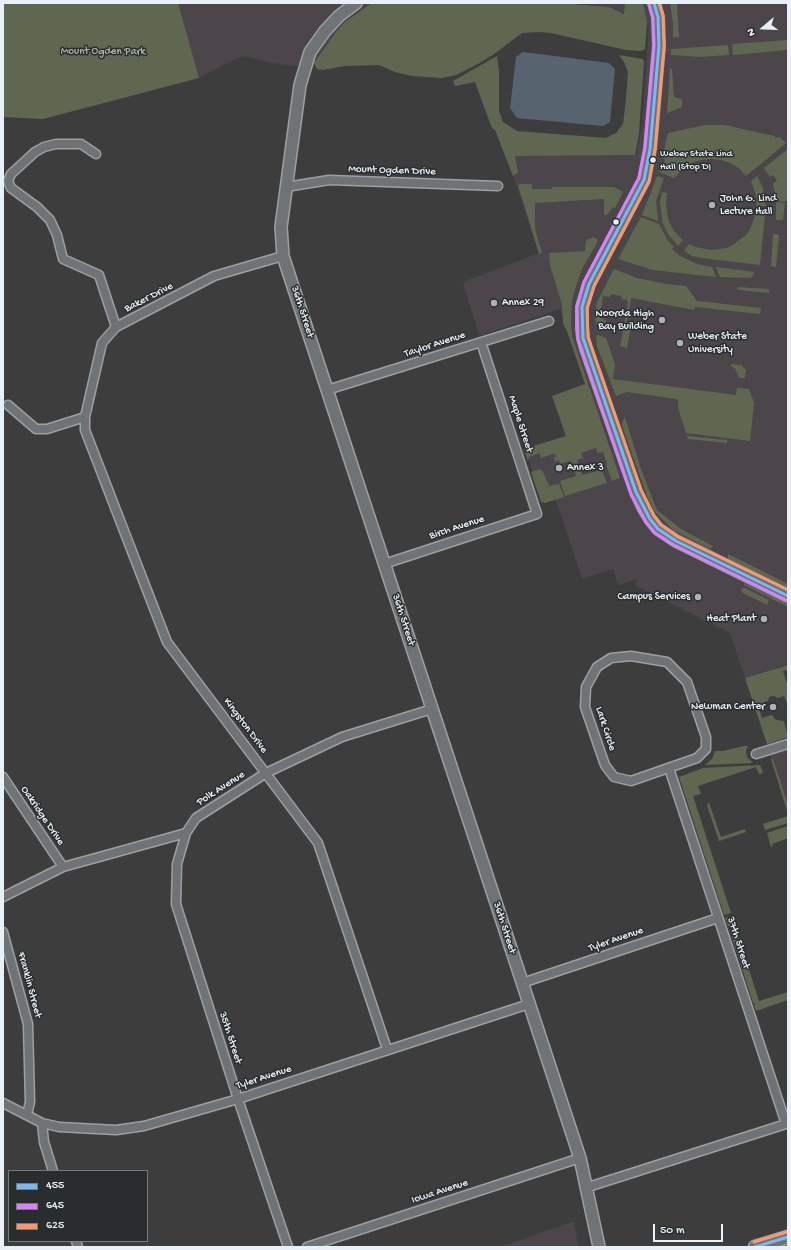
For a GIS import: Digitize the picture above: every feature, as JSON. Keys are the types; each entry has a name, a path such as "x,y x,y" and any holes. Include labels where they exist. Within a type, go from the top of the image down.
{"main road":[{"path":"755,1247 788,1237"}],"street":[{"name":"36th Street","path":"356,3 338,16 324,31 310,52 300,85 281,227 283,256 580,1158 585,1188 599,1247"},
{"path":"654,3 658,17 658,46 650,149 644,180 592,277 582,307 583,338 636,492 650,519 658,529 676,541 788,596"},
{"path":"96,154 81,144 56,144 44,147 35,152 11,174 8,181 10,188 37,207 50,220 57,235 63,259 99,275 116,327"},
{"name":"Mount Ogden Drive","path":"286,187 329,180 498,186"},
{"name":"Baker Drive","path":"85,417 102,342 116,327 214,276 283,256"},
{"name":"Taylor Avenue","path":"327,390 549,321"},
{"name":"Maple Street","path":"481,342 537,514"},
{"path":"8,405 36,429 47,429 85,417"},
{"name":"Kingston Drive","path":"85,417 85,430 167,642 318,843 387,1049"},
{"name":"Birch Avenue","path":"384,564 537,514"},
{"name":"Lark Circle","path":"631,656 667,662 687,682 706,737 706,749 697,758 669,768 631,781 614,777 605,765 586,707 586,686 597,666 611,658 631,656"},
{"name":"Polk Avenue","path":"186,833 196,818 266,773 342,737 432,709"},
{"path":"756,754 788,744"},
{"name":"37th Street","path":"585,1188 786,1124 669,768"},
{"name":"Oakridge Drive","path":"3,777 63,867"},
{"path":"3,897 63,867 186,833"},
{"name":"35th Street","path":"186,833 177,864 176,904 238,1099 288,1247"},
{"name":"Tyler Avenue","path":"522,983 718,918"},
{"name":"Franklin Street","path":"3,932 28,1024 30,1102 27,1115"},
{"name":"Tyler Avenue","path":"3,1103 42,1123 59,1127 116,1130 144,1126 238,1099 387,1049 529,1004"},
{"path":"42,1123 44,1142 53,1170"},
{"name":"Iowa Avenue","path":"307,1247 580,1158"}],"shaded area":[{"path":"177,3 488,3 380,62 295,66 272,63 243,56 199,78"},
{"name":"Weber State University","path":"573,3 788,3 788,664 745,678 730,633 634,585 638,579 618,585 613,569 582,579 556,500 543,502 525,449 566,436 552,396 585,384 560,309 479,336 463,282 539,253 505,151 636,155 642,127 649,26 642,21 609,7"},
{"path":"788,736 788,810 766,743"},
{"path":"574,1221 578,1247 501,1247"}],"green space":[{"name":"Mount Ogden Park","path":"3,3 178,3 199,78 43,119 3,117"},
{"path":"372,3 561,3 609,7 624,14 625,3 642,3 647,22 645,49 641,51 626,50 551,33 522,33 478,64 456,75 442,78 412,76 395,72 379,65 345,66 323,70 317,69 314,63 336,32 345,22"},
{"path":"670,3 677,3 679,37 673,37"},
{"path":"788,40 788,50 733,55 732,44"},
{"path":"728,45 729,55 700,57 671,55 671,49"},
{"path":"619,55 643,59 644,61 639,133 635,155 515,156 518,172 513,176 495,130 492,128 475,82 455,86 453,81 497,56 499,71 499,111 503,122 517,131 606,138 616,133 623,124 628,72"},
{"path":"670,68 672,69 674,97 682,99 682,107 667,113"},
{"path":"705,125 725,125 775,136 775,138 780,137 786,143 746,176 739,168 730,163 711,159 692,163 684,168 674,178 659,172 661,167 663,167 665,159 662,158 668,133"},
{"path":"788,149 788,201 776,201 773,183 777,181 773,175 770,177 764,168"},
{"path":"657,176 664,178 656,201 658,221 642,215"},
{"path":"757,176 763,188 766,206 757,206 756,196 751,181"},
{"path":"532,184 532,189 552,189 552,187 614,187 623,192 615,208 613,207 607,215 604,215 604,199 535,203 535,229 542,253 539,254 518,185"},
{"path":"662,192 667,193 666,203 669,222 674,231 683,240 678,246 668,234 663,224 660,203"},
{"path":"776,202 785,203 783,220 776,220"},
{"path":"756,213 765,215 760,265 701,258 692,256 684,251 689,244 711,250 727,248 747,234"},
{"path":"641,217 659,224 667,239 674,247 672,249 680,256 697,264 712,267 716,277 653,270 618,259"},
{"path":"773,234 779,235 776,267 771,266"},
{"path":"594,237 598,240 597,243 583,267 572,300 572,336 620,478 612,481 603,452 598,453 596,448 581,453 583,458 577,460 582,475 602,470 607,483 565,496 560,481 576,476 571,461 560,464 559,460 555,461 554,457 556,457 556,455 553,454 541,458 540,453 529,457 528,461 524,449 566,436 552,396 585,384 567,331 563,324 562,304 550,266 549,253 585,251 586,240"},
{"path":"716,267 754,272 753,276 750,278 720,277"},
{"path":"614,269 637,278 666,284 686,286 697,301 761,308 760,314 695,307 694,310 631,298 629,310 627,310 628,300 622,299 621,296 612,294 609,297 603,296 600,318 606,320 606,322 605,324 598,325 596,324 595,316 597,302"},
{"path":"738,287 769,289 769,293 739,290 737,289"},
{"path":"626,314 628,315 626,326 631,327 627,348 620,346"},
{"path":"598,335 606,338 615,364 613,379 736,395 737,388 749,389 754,403 750,441 686,433 678,408 678,401 676,399 627,392 616,396 597,346 596,336"},
{"path":"732,364 741,365 746,370 745,378 739,378 735,368 731,367"},
{"path":"625,417 641,469 657,510 681,529 713,546 710,549 673,530 654,511 648,499 622,426 622,422"},
{"path":"687,436 727,440 727,443 688,439"},
{"path":"540,469 543,472 549,486 559,484 564,497 545,503 541,502 531,472"},
{"path":"728,554 788,584 788,589 728,559"},
{"path":"744,583 788,604 788,607 744,585"},
{"path":"742,588 745,588 769,600 767,605 743,593 741,591"},
{"path":"788,665 788,670 783,671 788,687 788,706 784,696 778,698 774,696 769,697 768,701 758,706 762,718 772,715 776,720 784,721 788,737 767,744 745,678"},
{"path":"748,746 746,751 747,757 753,763 705,765 712,759 715,751 723,751"},
{"path":"771,759 773,759 788,805 788,814"},
{"path":"760,765 763,772 761,774 759,774 756,767 698,786 701,794 693,796 731,913 724,915 679,777 703,768"},
{"path":"709,803 721,837 745,829 746,832 719,841 707,805"},
{"path":"788,816 788,823 765,830 763,824"},
{"path":"788,826 788,838 772,844 773,846 771,847 767,833"},
{"path":"732,916 759,1001 788,992 788,1000 756,1011 730,927 729,928 725,918"}],"water":[{"path":"523,52 609,63 615,69 610,122 603,126 517,118 510,108 516,57"}],"transit line":[{"name":"455","path":"654,3 658,17 659,46 650,149 644,180 589,284 582,307 583,338 636,492 650,519 658,529 676,541 788,596"},
{"name":"625","path":"659,3 663,16 664,46 655,149 649,181 594,286 587,308 588,337 641,490 654,516 661,525 678,537 788,590"},
{"name":"645","path":"649,4 653,18 654,46 645,148 639,178 584,282 577,307 578,339 631,494 646,522 655,533 674,545 786,600"},
{"name":"625","path":"754,1242 787,1232"},
{"name":"455","path":"755,1247 788,1237"}],"place":[{"name":"Weber State Lind Hall (Stop D)","path":"653,160"},
{"name":"John G. Lind Lecture Hall","path":"712,205"},
{"name":"Annex 29","path":"494,303"},
{"name":"Noorda High Bay Building","path":"662,320"},
{"name":"Weber State University","path":"680,343"},
{"name":"Annex 3","path":"559,468"},
{"name":"Campus Services","path":"698,597"},
{"name":"Heat Plant","path":"764,619"},
{"name":"Newman Center","path":"773,707"}]}
